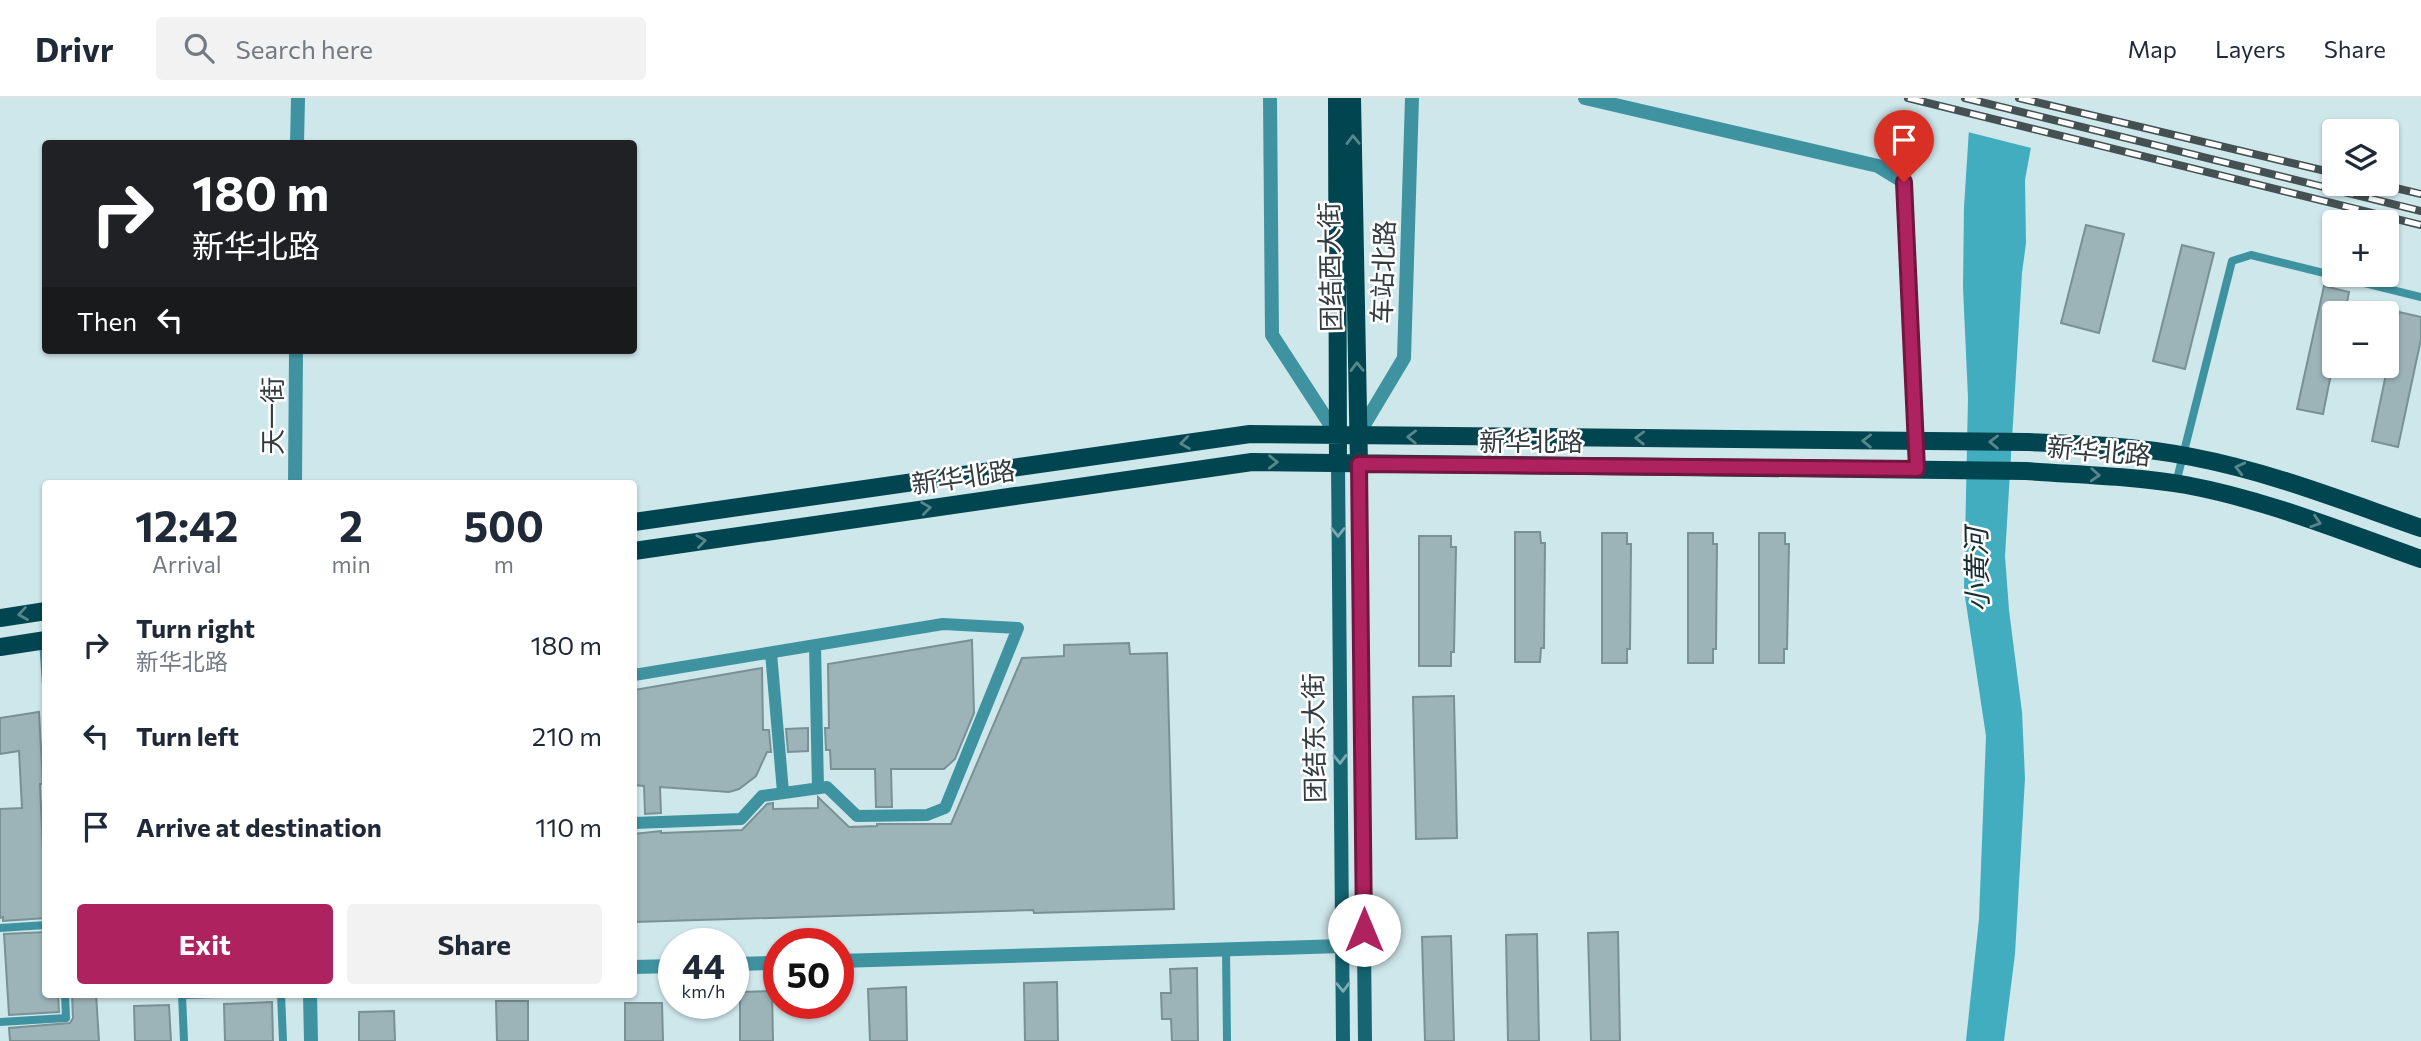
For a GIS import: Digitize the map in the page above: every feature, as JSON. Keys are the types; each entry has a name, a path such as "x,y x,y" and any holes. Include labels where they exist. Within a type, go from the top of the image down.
{"main road":[{"name":"团结西大街","path":"1337,98 1337,435"},
{"name":"团结西大街","path":"1352,98 1358,435"},
{"name":"新华北路","path":"637,522 1250,434 2028,442 2119,447 2183,455 2276,478 2421,528"},
{"name":"团结东大街","path":"1337,435 1343,1041"},
{"name":"团结东大街","path":"1358,435 1365,1041"},
{"name":"新华北路","path":"637,551 1252,462 1917,469 2117,476 2176,484 2267,506 2421,559"},
{"path":"0,618 42,612"},
{"path":"0,647 42,640"}],"street":[{"path":"298,98 298,140"},
{"path":"1270,98 1272,335 1337,435"},
{"name":"车站北路","path":"1358,435 1405,358 1412,98"},
{"path":"1585,98 1878,166 1904,182 1917,469"},
{"name":"天一街","path":"296,354 296,480"},
{"path":"637,675 943,624 1018,628 944,808 927,815 856,816 827,787 762,796 741,819 637,823"},
{"path":"815,645 818,788"},
{"path":"771,653 783,792"},
{"path":"854,961 1342,946"},
{"path":"637,967 658,966"},
{"path":"310,998 311,1041"}],"lane":[{"path":"2176,484 2232,261 2251,255 2421,297"},
{"path":"0,928 42,925"},
{"path":"1226,949 1227,1041"},
{"path":"0,1022 66,1018 65,998"},
{"path":"182,998 184,1041"},
{"path":"281,998 283,1041"}],"water":[{"name":"小黄河","path":"1971,98 2034,131 2025,180 2026,243 2005,556 2022,712 2025,778 2015,954 2004,1041 1966,1041 1979,919 1986,736 1964,590 1968,398 1963,287 1964,207"}],"pier":[{"path":"1967,98 2044,98 2035,149 1964,131"}],"building":[{"path":"2086,225 2124,234 2099,333 2061,323"},
{"path":"2182,245 2214,253 2185,369 2153,361"},
{"path":"2324,287 2349,292 2347,301 2322,301 2322,378 2330,378 2323,414 2297,409"},
{"path":"2399,312 2421,317 2421,339 2398,447 2372,441 2385,378 2399,378"},
{"path":"1515,532 1540,532 1541,543 1545,543 1544,648 1541,648 1540,662 1515,662"},
{"path":"1602,533 1627,533 1627,544 1631,544 1630,649 1627,649 1627,663 1602,663"},
{"path":"1688,533 1713,533 1713,544 1717,544 1716,649 1713,649 1713,663 1688,663"},
{"path":"1759,533 1785,533 1785,544 1789,544 1787,649 1784,649 1784,663 1759,663"},
{"path":"1419,536 1451,536 1451,547 1456,547 1454,652 1451,652 1451,666 1419,666"},
{"path":"972,640 974,713 955,759 944,769 891,769 892,807 876,807 875,769 831,769 830,750 826,750 825,728 829,728 828,664"},
{"path":"1129,643 1130,654 1167,653 1174,909 1034,913 1033,910 637,922 637,834 742,830 767,804 773,803 773,809 818,808 818,797 849,827 877,824 951,824 1022,658 1064,656 1064,645"},
{"path":"762,668 763,730 769,730 771,752 767,752 756,776 739,789 729,792 660,787 661,813 645,814 644,786 637,785 637,689"},
{"path":"1454,696 1457,838 1416,839 1413,697"},
{"path":"39,712 42,766 42,918 3,921 3,917 0,918 0,809 22,808 19,751 0,754 0,718"},
{"path":"808,728 808,751 788,752 786,729"},
{"path":"42,932 42,998 58,998 59,1012 9,1015 4,934"},
{"path":"1618,932 1620,1041 1591,1041 1588,933"},
{"path":"1537,934 1539,1041 1508,1041 1506,935"},
{"path":"1451,936 1454,1041 1425,1041 1422,937"},
{"path":"1197,968 1198,1041 1172,1041 1171,1019 1162,1019 1161,993 1171,993 1170,969"},
{"path":"1057,982 1058,1041 1025,1041 1024,983"},
{"path":"906,987 907,1041 870,1041 868,989"},
{"path":"763,991 763,1019 773,1019 773,1041 740,1041 740,1019 749,1019 749,992"},
{"path":"72,998 96,998 99,1041 10,1041 9,1028 70,1023 73,1018"},
{"path":"496,1001 528,1001 528,1041 497,1041"},
{"path":"272,1002 273,1041 225,1041 224,1004"},
{"path":"625,1003 658,1003 658,1019 662,1019 663,1041 625,1041"},
{"path":"169,1005 171,1041 135,1041 134,1006"},
{"path":"394,1011 395,1041 359,1041 359,1012"}],"railway":[{"path":"1908,98 2421,225"},
{"path":"1965,98 2421,211"},
{"path":"2019,98 2322,170"},
{"path":"2399,189 2421,194"}],"route":[{"path":"1364,930 1359,464 1917,469 1904,182"}]}
